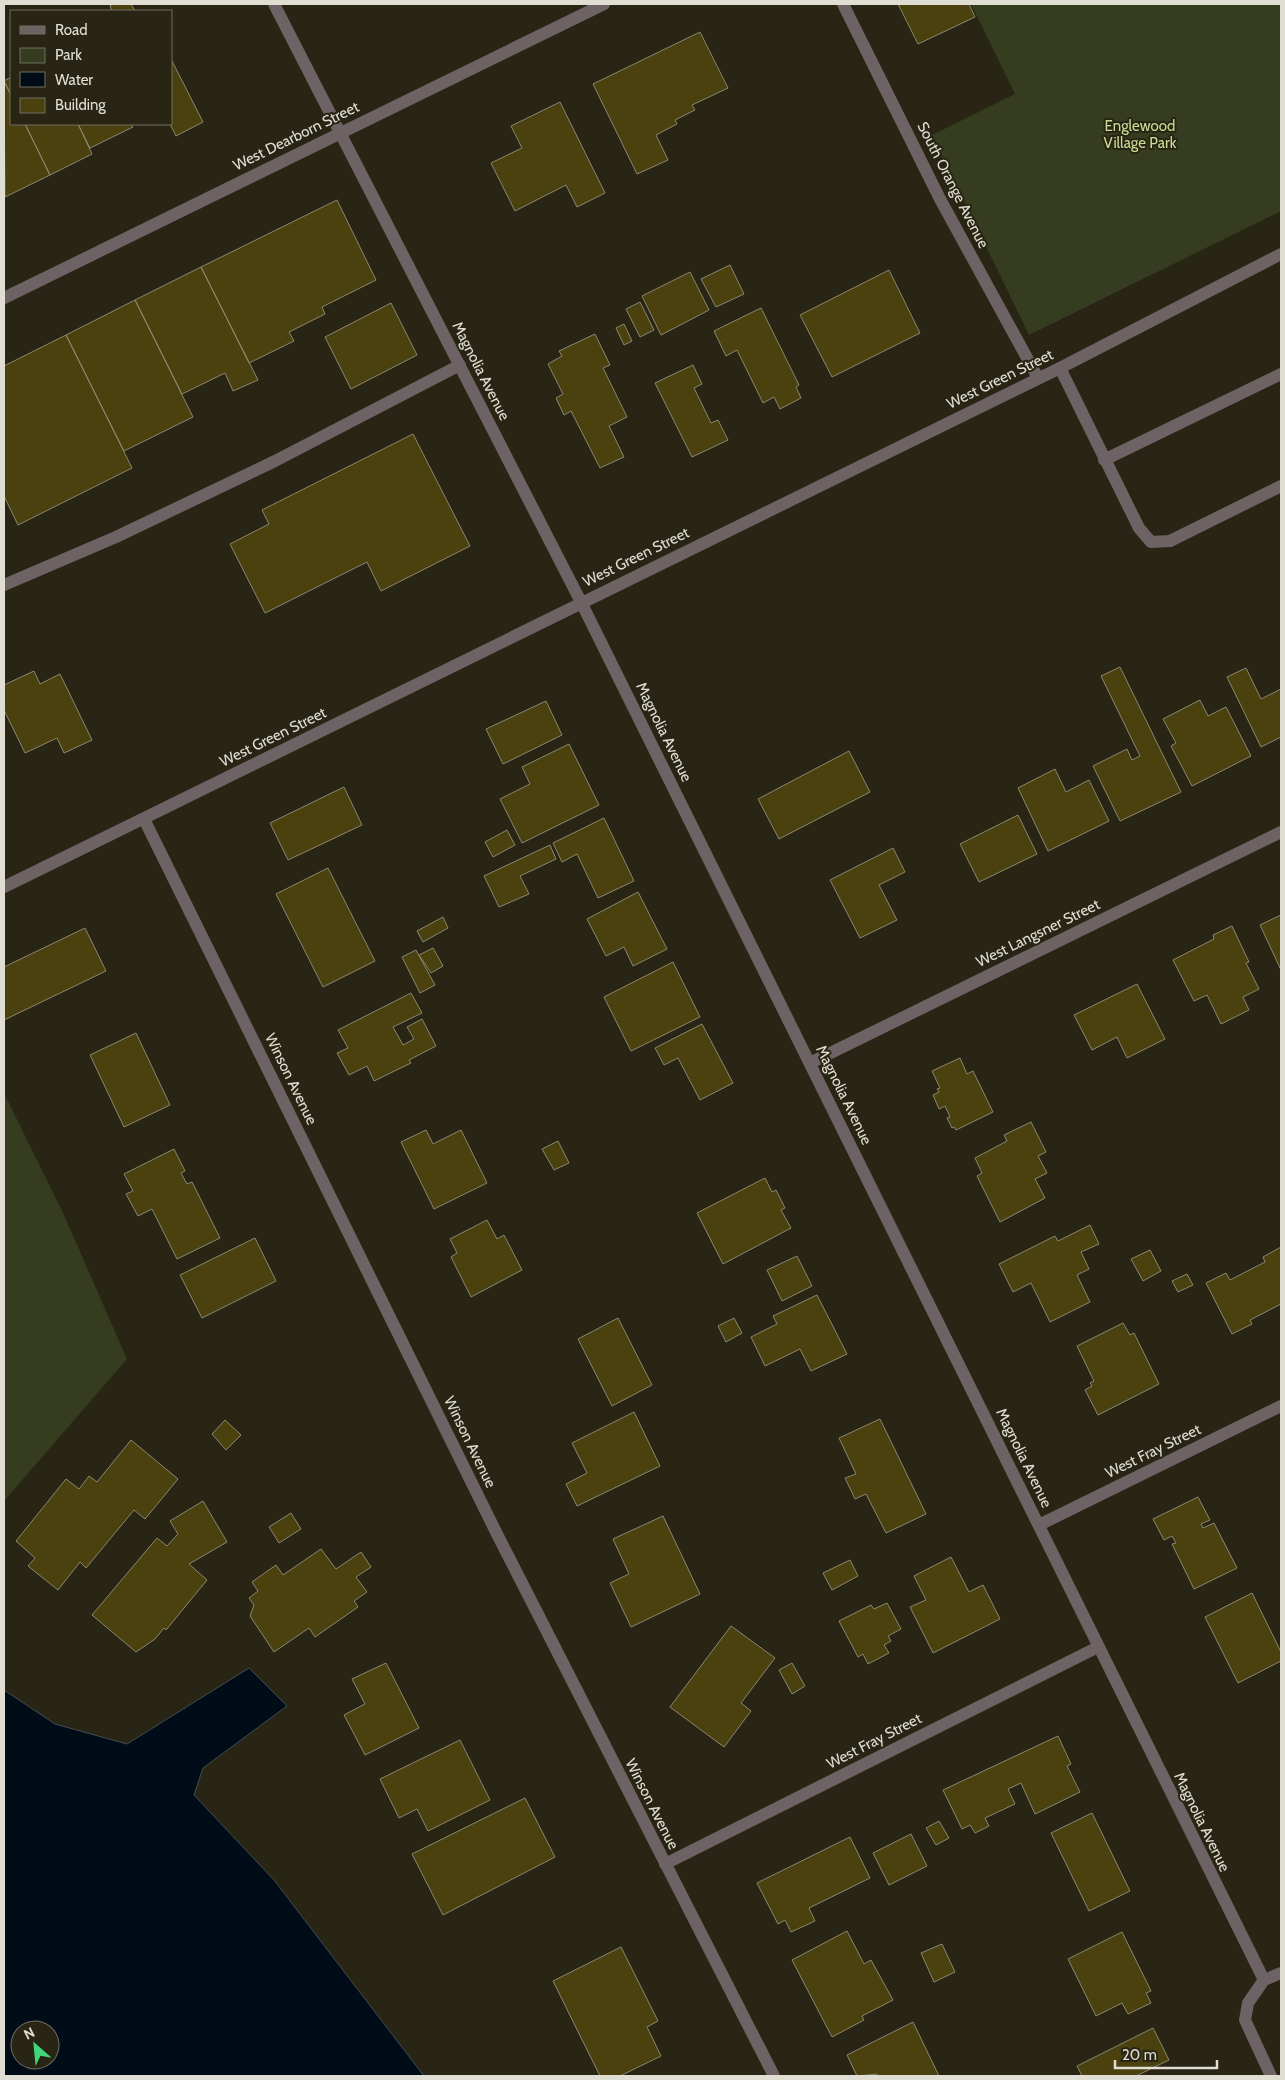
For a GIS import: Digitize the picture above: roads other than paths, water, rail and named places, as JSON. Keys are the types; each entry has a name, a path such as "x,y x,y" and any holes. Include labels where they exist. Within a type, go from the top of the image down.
{"street":[{"name":"Magnolia Avenue","path":"274,4 581,602 1264,1980"},
{"name":"West Dearborn Street","path":"4,298 604,4"},
{"name":"South Orange Avenue","path":"843,4 940,198 1038,378"},
{"name":"West Green Street","path":"4,887 1060,368 1281,254"},
{"path":"4,585 116,537 275,461 460,365"},
{"path":"1060,368 1139,528 1151,542 1170,541 1281,486"},
{"path":"1104,460 1281,374"},
{"name":"Winson Avenue","path":"144,819 485,1508 774,2076"},
{"name":"West Langsner Street","path":"810,1063 1281,832"},
{"name":"West Fray Street","path":"1039,1525 1281,1406"},
{"name":"West Fray Street","path":"665,1864 1098,1647"},
{"path":"1271,2076 1245,2020 1248,2003 1264,1980 1281,1973"}],"water":[{"path":"249,1668 287,1706 203,1768 194,1795 274,1880 424,2076 4,2076 4,1690 55,1724 127,1744"}],"park label":[{"name":"Englewood Village Park","path":"1140,134"}]}
